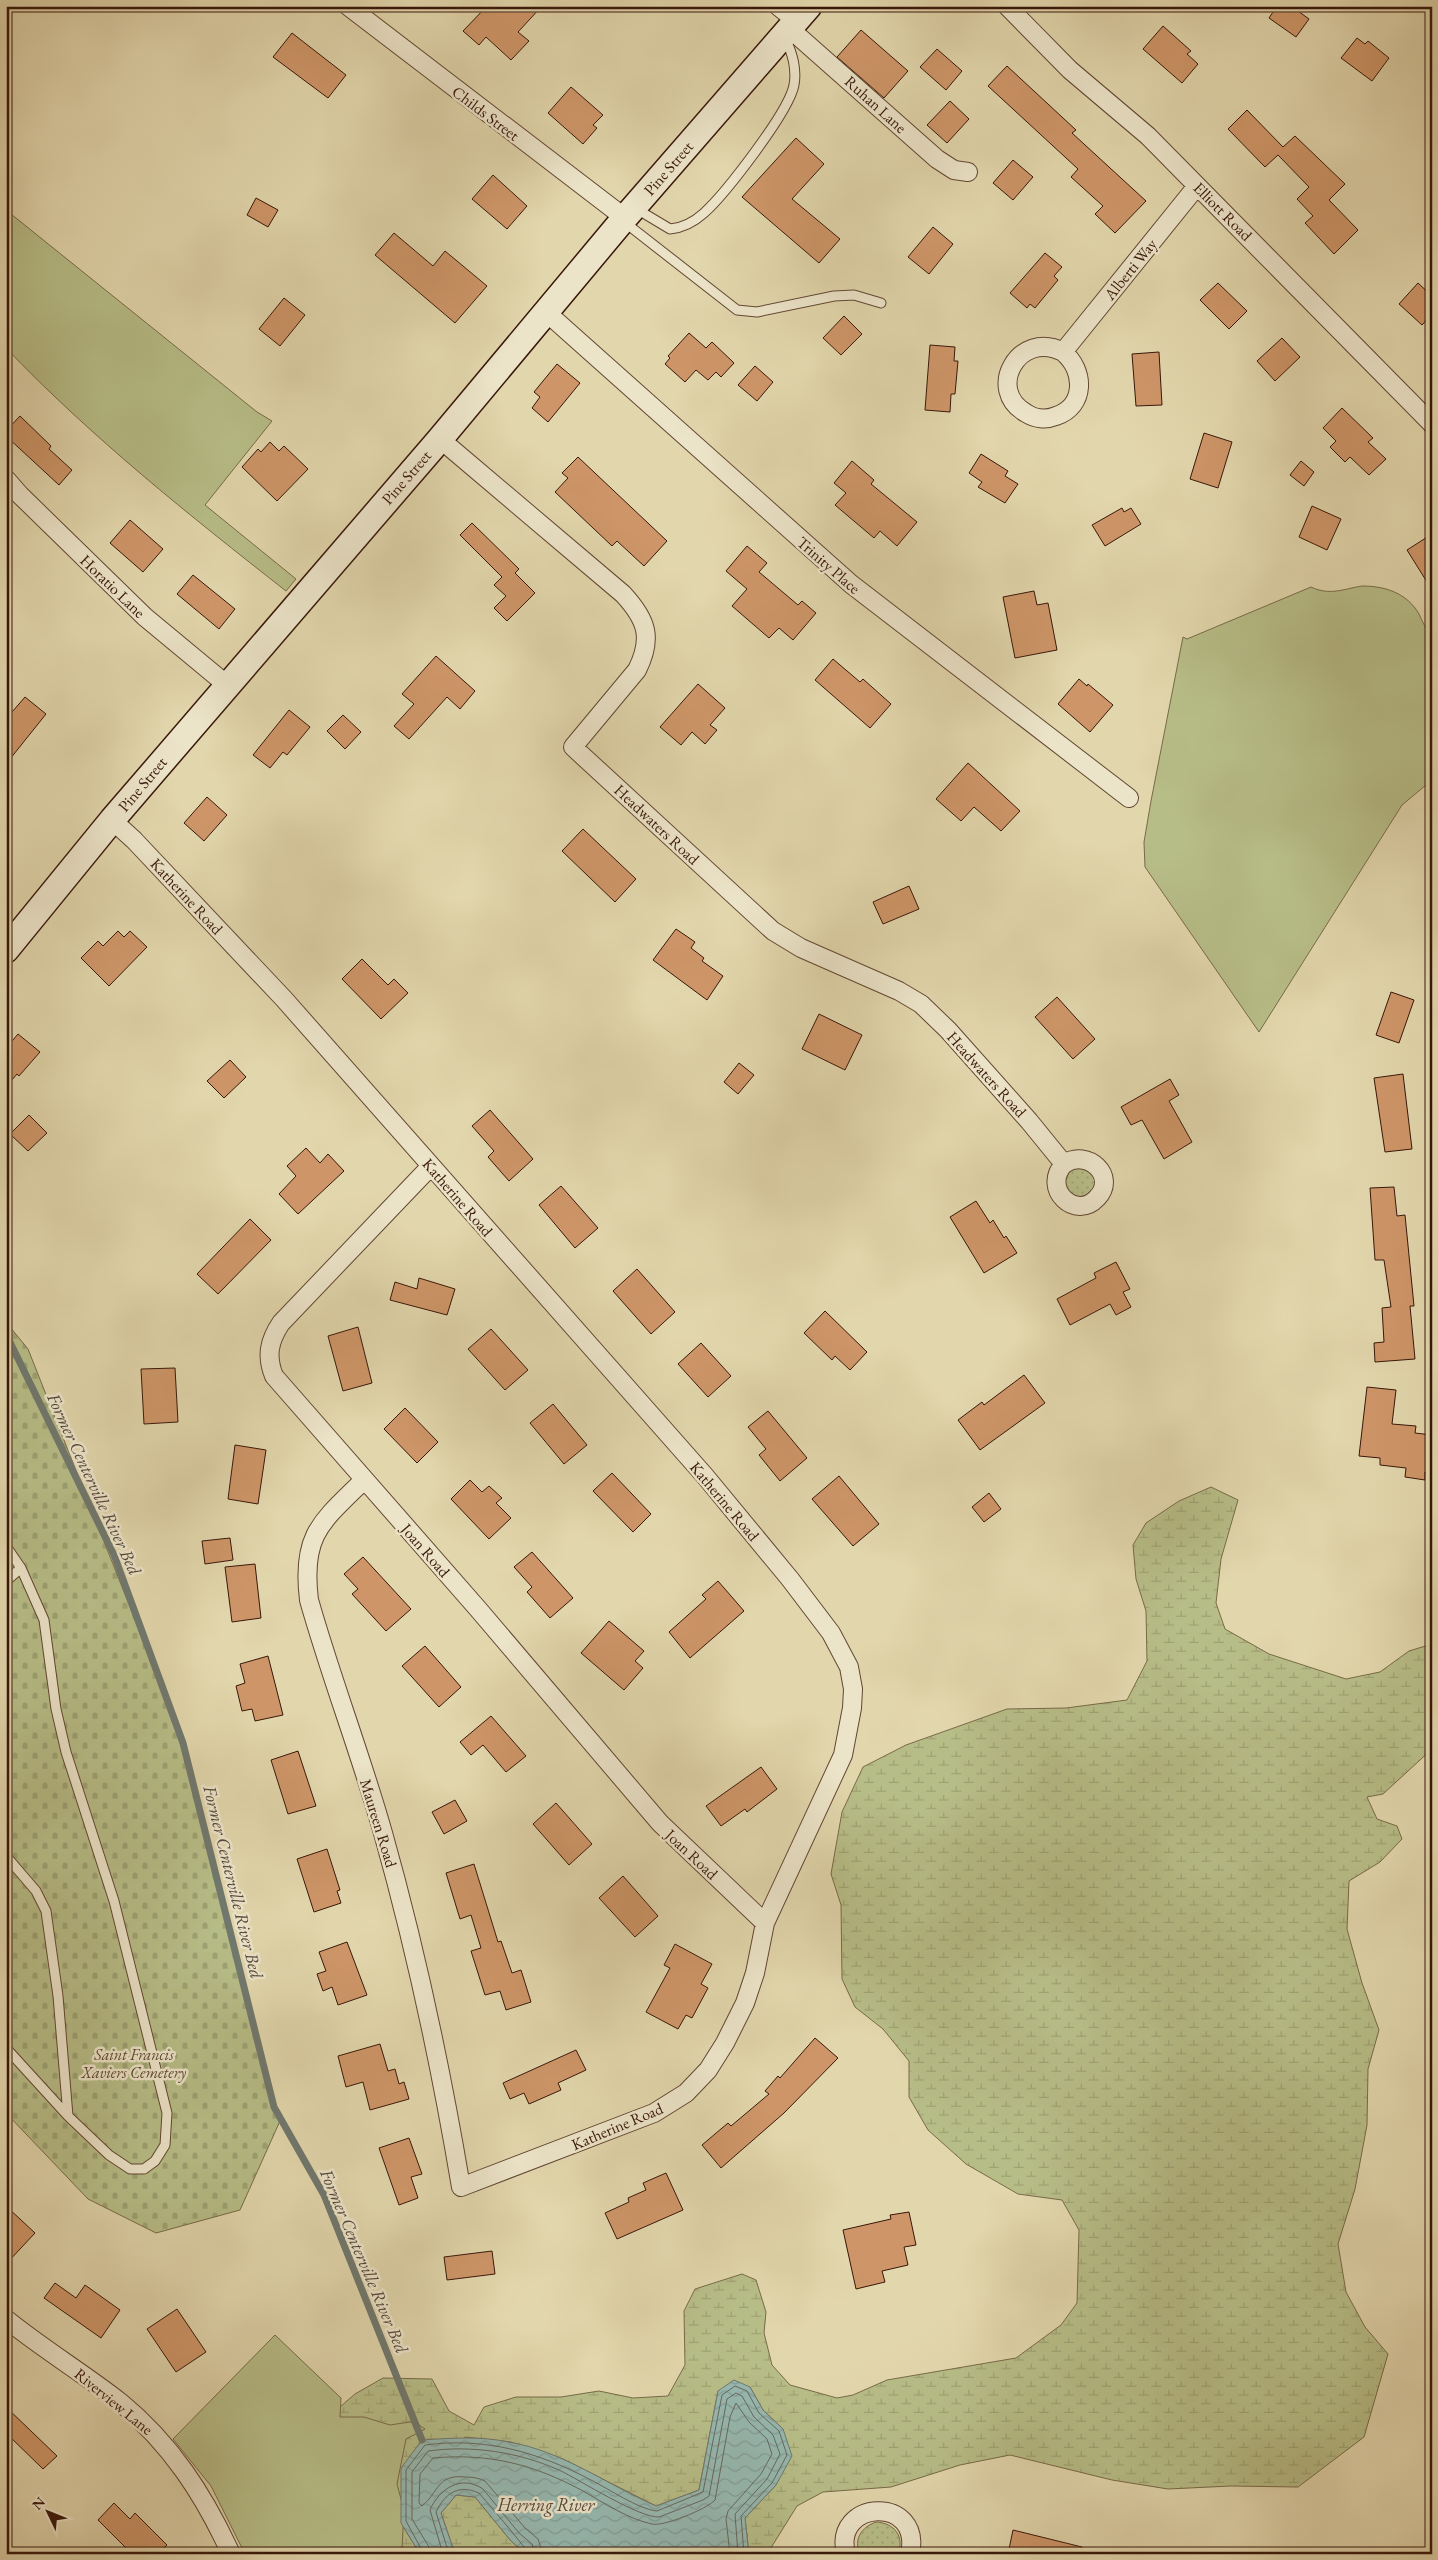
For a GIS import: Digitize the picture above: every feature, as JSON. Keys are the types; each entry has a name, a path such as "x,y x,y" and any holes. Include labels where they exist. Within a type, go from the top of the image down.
{"main road":[{"name":"Pine Street","path":"6,950 112,820 440,439 791,19"}],"street":[{"name":"Childs Street","path":"348,6 627,216"},
{"name":"Elliott Road","path":"1007,6 1043,45 1134,122 1432,424"},
{"name":"Ruhan Lane","path":"791,19 937,159 954,170 968,172"},
{"name":"Alberti Way","path":"1063,352 1198,186"},
{"name":"Trinity Place","path":"546,312 851,584 1129,798"},
{"path":"1048,346 1063,352 1070,357 1079,372 1079,390 1072,405 1065,411 1049,418 1040,418 1024,413 1010,394 1008,378 1013,363 1018,356 1032,348 1048,346"},
{"name":"Headwaters Road","path":"440,439 623,594 642,618 646,630 644,656 636,670 573,747 773,930 801,948 899,991 921,1004 938,1019 1029,1121 1064,1164"},
{"name":"Horatio Lane","path":"6,479 34,509 145,617 227,685"},
{"name":"Katherine Road","path":"112,820 134,840 284,999 705,1476 790,1579 842,1650 849,1667 852,1688 849,1728 842,1755 765,1923 755,1973 745,2003 717,2056 686,2093 640,2118 461,2187"},
{"name":"Joan Road","path":"431,1166 288,1314 274,1335 269,1352 270,1365 280,1385 472,1602 660,1823 765,1923"},
{"name":"Maureen Road","path":"364,1480 327,1516 313,1537 306,1566 309,1600 383,1832 408,1923 443,2078 461,2187"},
{"name":"Riverview Lane","path":"6,2319 119,2402 161,2441 194,2482 210,2508 231,2554"},
{"path":"846,2554 845,2541 850,2526 861,2515 876,2510 892,2513 904,2523 911,2537 910,2554"}],"lane":[{"path":"627,216 670,229 689,224 713,204 778,119 791,95 794,84 791,19"},
{"path":"627,216 737,310 758,312 841,295 854,295 881,303"},
{"path":"6,1546 21,1568 44,1620 56,1709 66,1752 114,1901 167,2113 165,2144 154,2161 144,2169 130,2169 109,2155 68,2116 6,2048"},
{"path":"6,1581 21,1568"},
{"path":"6,1856 36,1891 46,1911 58,1996 68,2116"}],"green space":[{"path":"6,210 257,412 272,421 205,505 296,579 286,591 177,504 106,444 38,381 6,348"},
{"path":"1362,586 1387,589 1402,596 1414,607 1425,627 1432,632 1432,780 1402,805 1259,1032 1145,867 1144,842 1183,637 1187,639 1311,587 1330,591"},
{"path":"1080,1167 1091,1171 1095,1182 1091,1193 1080,1197 1069,1193 1065,1182 1069,1171"},
{"name":"Saint Francis Xaviers Cemetery","path":"6,1322 28,1349 173,1716 280,2121 240,2210 156,2233 88,2199 6,2113"},
{"path":"1211,1487 1238,1500 1221,1559 1216,1603 1225,1629 1269,1654 1346,1679 1380,1672 1409,1651 1432,1644 1432,1749 1383,1794 1367,1797 1377,1819 1397,1826 1402,1839 1380,1862 1349,1881 1347,1929 1362,1983 1379,2030 1368,2069 1367,2125 1355,2189 1338,2244 1346,2292 1365,2327 1388,2354 1364,2437 1298,2487 1231,2486 1168,2489 1112,2480 1010,2455 960,2465 891,2487 823,2492 797,2506 769,2551 765,2554 749,2554 745,2518 776,2485 783,2429 763,2410 750,2387 718,2391 699,2490 656,2506 563,2459 511,2442 465,2437 401,2523 420,2554 373,2554 326,2419 355,2394 383,2378 432,2379 449,2411 474,2425 484,2407 516,2397 561,2397 599,2391 633,2398 668,2396 685,2365 684,2311 695,2289 742,2274 756,2280 766,2312 764,2333 772,2365 790,2385 837,2398 853,2395 887,2380 1016,2358 1061,2325 1077,2303 1079,2230 1062,2200 1018,2194 966,2164 928,2130 909,2097 909,2061 883,2029 855,2007 842,1979 841,1905 831,1874 842,1812 863,1767 906,1745 1007,1709 1066,1708 1127,1700 1147,1661 1146,1611 1136,1579 1133,1545 1146,1523 1179,1501"},
{"path":"275,2335 341,2398 340,2417 364,2417 390,2425 410,2422 425,2429 406,2439 397,2484 404,2510 402,2549 399,2554 245,2554 211,2486 173,2439"},
{"path":"456,2495 475,2497 511,2541 526,2554 455,2554 441,2513"},
{"path":"876,2522 893,2528 899,2536 900,2547 898,2554 860,2554 858,2539 860,2534"}],"water":[{"name":"Herring River","path":"734,2380 750,2387 763,2410 783,2429 792,2456 776,2485 745,2518 749,2554 526,2554 511,2541 475,2497 456,2495 441,2513 455,2554 420,2554 401,2523 401,2468 422,2440 477,2438 529,2446 566,2461 656,2506 699,2490 718,2391"}],"building":[{"path":"487,6 542,6 518,32 529,41 511,60 486,37 479,45 463,31"},
{"path":"1277,6 1291,6 1309,19 1296,37 1269,18"},
{"path":"1163,26 1191,51 1187,54 1198,64 1182,83 1143,49"},
{"path":"861,30 908,71 884,98 837,57"},
{"path":"292,33 346,75 328,98 273,57"},
{"path":"1357,38 1365,44 1368,41 1389,58 1372,81 1341,58"},
{"path":"937,49 962,71 946,90 920,67"},
{"path":"1007,66 1076,130 1072,133 1146,201 1115,233 1095,214 1103,206 1071,177 1078,169 988,86"},
{"path":"571,87 603,115 593,125 597,128 583,144 548,113"},
{"path":"950,101 969,119 947,143 927,125"},
{"path":"1247,110 1283,147 1295,136 1345,184 1329,200 1358,230 1334,254 1305,223 1313,216 1297,199 1309,187 1278,155 1265,167 1228,129"},
{"path":"796,138 824,164 792,199 840,239 819,263 742,197"},
{"path":"1013,160 1033,177 1013,200 993,183"},
{"path":"493,175 527,206 507,229 472,199"},
{"path":"256,198 278,210 268,227 247,215"},
{"path":"933,227 953,244 929,274 908,257"},
{"path":"394,233 433,266 445,251 487,286 455,323 375,255"},
{"path":"1045,253 1062,267 1054,276 1058,280 1035,308 1030,304 1027,308 1010,293"},
{"path":"1218,283 1247,311 1229,329 1200,300"},
{"path":"1418,283 1432,296 1432,314 1422,325 1399,304"},
{"path":"284,298 305,315 280,346 259,329"},
{"path":"844,316 862,334 841,355 823,338"},
{"path":"689,333 706,348 712,342 734,363 721,377 716,372 708,380 696,370 685,382 665,364 670,358 668,356"},
{"path":"1282,338 1300,357 1275,381 1257,361"},
{"path":"930,345 955,347 954,361 958,361 955,394 951,394 950,412 925,410"},
{"path":"1159,352 1162,405 1136,406 1132,354"},
{"path":"557,364 580,383 548,422 532,408 540,397 534,392"},
{"path":"755,366 773,382 757,401 738,385"},
{"path":"1342,408 1373,438 1368,442 1386,459 1369,475 1350,457 1345,462 1330,447 1336,441 1323,428"},
{"path":"20,416 51,446 49,449 72,470 59,485 6,436 6,431"},
{"path":"1204,433 1232,442 1218,488 1190,479"},
{"path":"270,442 279,451 284,446 308,469 277,501 242,467 258,449 261,452"},
{"path":"981,454 1008,471 1005,476 1018,484 1005,503 978,487 982,482 969,473"},
{"path":"578,457 667,541 644,566 617,541 612,546 555,492 568,478 562,473"},
{"path":"852,461 874,480 871,484 917,522 897,546 880,531 874,538 835,505 846,493 834,483"},
{"path":"1301,461 1314,472 1304,486 1290,475"},
{"path":"1312,506 1341,519 1327,550 1299,537"},
{"path":"1122,508 1124,512 1131,508 1141,524 1105,546 1092,525"},
{"path":"130,520 163,549 143,572 110,543"},
{"path":"472,523 519,569 515,573 535,593 507,621 494,608 506,596 494,585 502,577 460,535"},
{"path":"1432,534 1432,590 1407,550"},
{"path":"747,546 767,563 759,572 798,605 802,601 816,613 793,640 779,628 769,638 732,606 747,589 726,571"},
{"path":"193,575 235,609 219,629 177,594"},
{"path":"1034,591 1037,605 1048,603 1057,650 1015,658 1003,597"},
{"path":"436,656 475,691 460,709 447,697 409,739 394,726 414,704 402,694"},
{"path":"833,659 860,682 863,679 891,704 870,728 815,680"},
{"path":"1079,679 1113,705 1090,732 1058,704"},
{"path":"698,684 725,708 710,725 717,730 705,744 692,732 681,745 660,727"},
{"path":"25,697 46,714 6,764 6,719"},
{"path":"289,710 310,727 287,755 283,752 270,768 253,755"},
{"path":"343,715 361,732 345,749 327,731"},
{"path":"968,763 1020,811 1001,831 974,807 961,821 936,799"},
{"path":"207,797 227,815 204,841 184,823"},
{"path":"583,829 636,879 615,902 562,851"},
{"path":"909,886 919,909 883,924 873,902"},
{"path":"676,929 695,942 691,948 704,958 702,961 723,976 707,1000 653,960"},
{"path":"118,931 124,937 130,931 147,947 109,986 81,958 98,941 103,946"},
{"path":"362,959 388,985 394,979 408,993 381,1019 342,979"},
{"path":"1391,992 1414,1000 1399,1043 1376,1035"},
{"path":"1057,997 1095,1039 1073,1059 1035,1017"},
{"path":"819,1014 862,1035 845,1070 802,1049"},
{"path":"18,1034 40,1052 19,1076 17,1074 6,1087 6,1048"},
{"path":"230,1060 246,1077 224,1098 207,1081"},
{"path":"739,1063 754,1075 738,1094 724,1082"},
{"path":"1403,1074 1412,1149 1385,1152 1374,1078"},
{"path":"1170,1079 1179,1095 1169,1101 1192,1142 1164,1159 1142,1120 1131,1125 1121,1107"},
{"path":"490,1110 533,1159 509,1181 488,1157 494,1151 472,1126"},
{"path":"29,1115 47,1133 28,1151 10,1134"},
{"path":"306,1148 320,1163 328,1154 344,1171 298,1214 279,1194 296,1176 287,1166"},
{"path":"561,1186 598,1228 575,1248 539,1205"},
{"path":"1394,1187 1397,1216 1405,1215 1414,1306 1410,1306 1415,1359 1375,1362 1374,1343 1384,1342 1382,1308 1391,1307 1384,1260 1375,1260 1370,1188"},
{"path":"976,1201 990,1223 993,1220 1004,1238 1006,1236 1017,1253 984,1273 950,1217"},
{"path":"250,1219 271,1240 218,1294 197,1274"},
{"path":"1116,1262 1130,1289 1123,1292 1131,1307 1116,1315 1110,1304 1070,1325 1057,1299 1096,1278 1094,1273"},
{"path":"637,1269 675,1312 651,1334 613,1291"},
{"path":"419,1278 455,1289 447,1315 390,1300 395,1282 417,1289"},
{"path":"825,1311 867,1352 850,1370 835,1356 832,1360 804,1333"},
{"path":"358,1327 372,1383 343,1391 328,1336"},
{"path":"491,1329 528,1370 505,1390 468,1349"},
{"path":"701,1343 731,1376 708,1397 678,1364"},
{"path":"175,1368 178,1422 144,1424 141,1369"},
{"path":"1024,1375 1045,1403 980,1450 958,1420 982,1402 984,1405"},
{"path":"1367,1387 1396,1390 1392,1424 1416,1426 1415,1433 1432,1435 1429,1473 1425,1472 1425,1480 1405,1477 1406,1468 1380,1465 1380,1458 1359,1456"},
{"path":"553,1404 587,1445 564,1464 530,1423"},
{"path":"405,1408 438,1442 417,1463 384,1429"},
{"path":"768,1411 807,1458 780,1481 759,1455 766,1449 748,1427"},
{"path":"235,1445 266,1450 258,1504 228,1499"},
{"path":"612,1473 651,1514 633,1532 593,1491"},
{"path":"839,1476 879,1524 853,1546 812,1499"},
{"path":"470,1480 482,1492 489,1486 502,1498 496,1503 511,1518 489,1539 451,1499"},
{"path":"989,1493 1001,1509 984,1522 972,1507"},
{"path":"230,1538 233,1560 205,1564 202,1541"},
{"path":"532,1552 573,1598 550,1618 527,1592 532,1587 514,1567"},
{"path":"363,1557 411,1609 386,1631 352,1594 358,1589 344,1574"},
{"path":"255,1564 261,1618 232,1622 225,1567"},
{"path":"718,1581 744,1611 690,1658 669,1632 706,1599 702,1595"},
{"path":"609,1621 644,1651 635,1661 643,1668 624,1690 581,1653"},
{"path":"425,1646 461,1687 439,1707 402,1666"},
{"path":"268,1656 283,1715 255,1721 252,1709 242,1711 236,1686 245,1683 240,1664"},
{"path":"491,1716 526,1756 506,1772 483,1745 471,1755 460,1742"},
{"path":"298,1751 316,1806 288,1814 271,1760"},
{"path":"761,1767 777,1789 747,1812 745,1809 721,1826 706,1806"},
{"path":"455,1800 467,1821 444,1834 432,1812"},
{"path":"556,1803 592,1844 569,1865 533,1824"},
{"path":"327,1849 340,1890 337,1891 341,1903 314,1912 297,1859"},
{"path":"474,1864 498,1942 501,1941 512,1973 521,1970 531,2002 506,2010 500,1991 485,1995 471,1951 481,1948 471,1915 460,1919 446,1873"},
{"path":"623,1876 658,1916 635,1937 599,1898"},
{"path":"347,1942 367,1995 338,2005 332,1987 323,1991 317,1974 326,1971 319,1952"},
{"path":"675,1944 712,1964 701,1984 708,1988 692,2018 686,2015 678,2029 646,2012 670,1968 664,1965"},
{"path":"815,2038 838,2058 784,2113 721,2168 702,2145 728,2123 731,2126 769,2094 765,2091 778,2076 780,2078"},
{"path":"380,2044 388,2071 395,2069 399,2084 404,2082 409,2099 370,2110 363,2082 346,2087 338,2056"},
{"path":"576,2050 586,2070 558,2083 561,2090 529,2104 524,2093 510,2099 503,2083"},
{"path":"409,2138 422,2174 411,2177 418,2198 399,2205 379,2148"},
{"path":"666,2173 683,2210 617,2239 605,2213 629,2202 628,2198 646,2190 643,2183"},
{"path":"6,2206 35,2233 6,2264"},
{"path":"909,2212 916,2245 904,2247 908,2265 882,2271 885,2282 856,2289 843,2230 891,2219 890,2215"},
{"path":"492,2251 495,2274 447,2280 444,2257"},
{"path":"55,2283 76,2298 85,2285 120,2310 101,2338 44,2298"},
{"path":"177,2309 206,2352 176,2372 147,2329"},
{"path":"6,2407 57,2456 43,2469 6,2433"},
{"path":"114,2503 130,2519 135,2513 167,2545 158,2554 132,2554 98,2520"},
{"path":"1013,2530 1082,2547 1081,2554 1008,2554"}],"waterway":[{"name":"Former Centerville River Bed","path":"6,1334 114,1555 183,1743 274,2107 324,2195 422,2440"}]}
